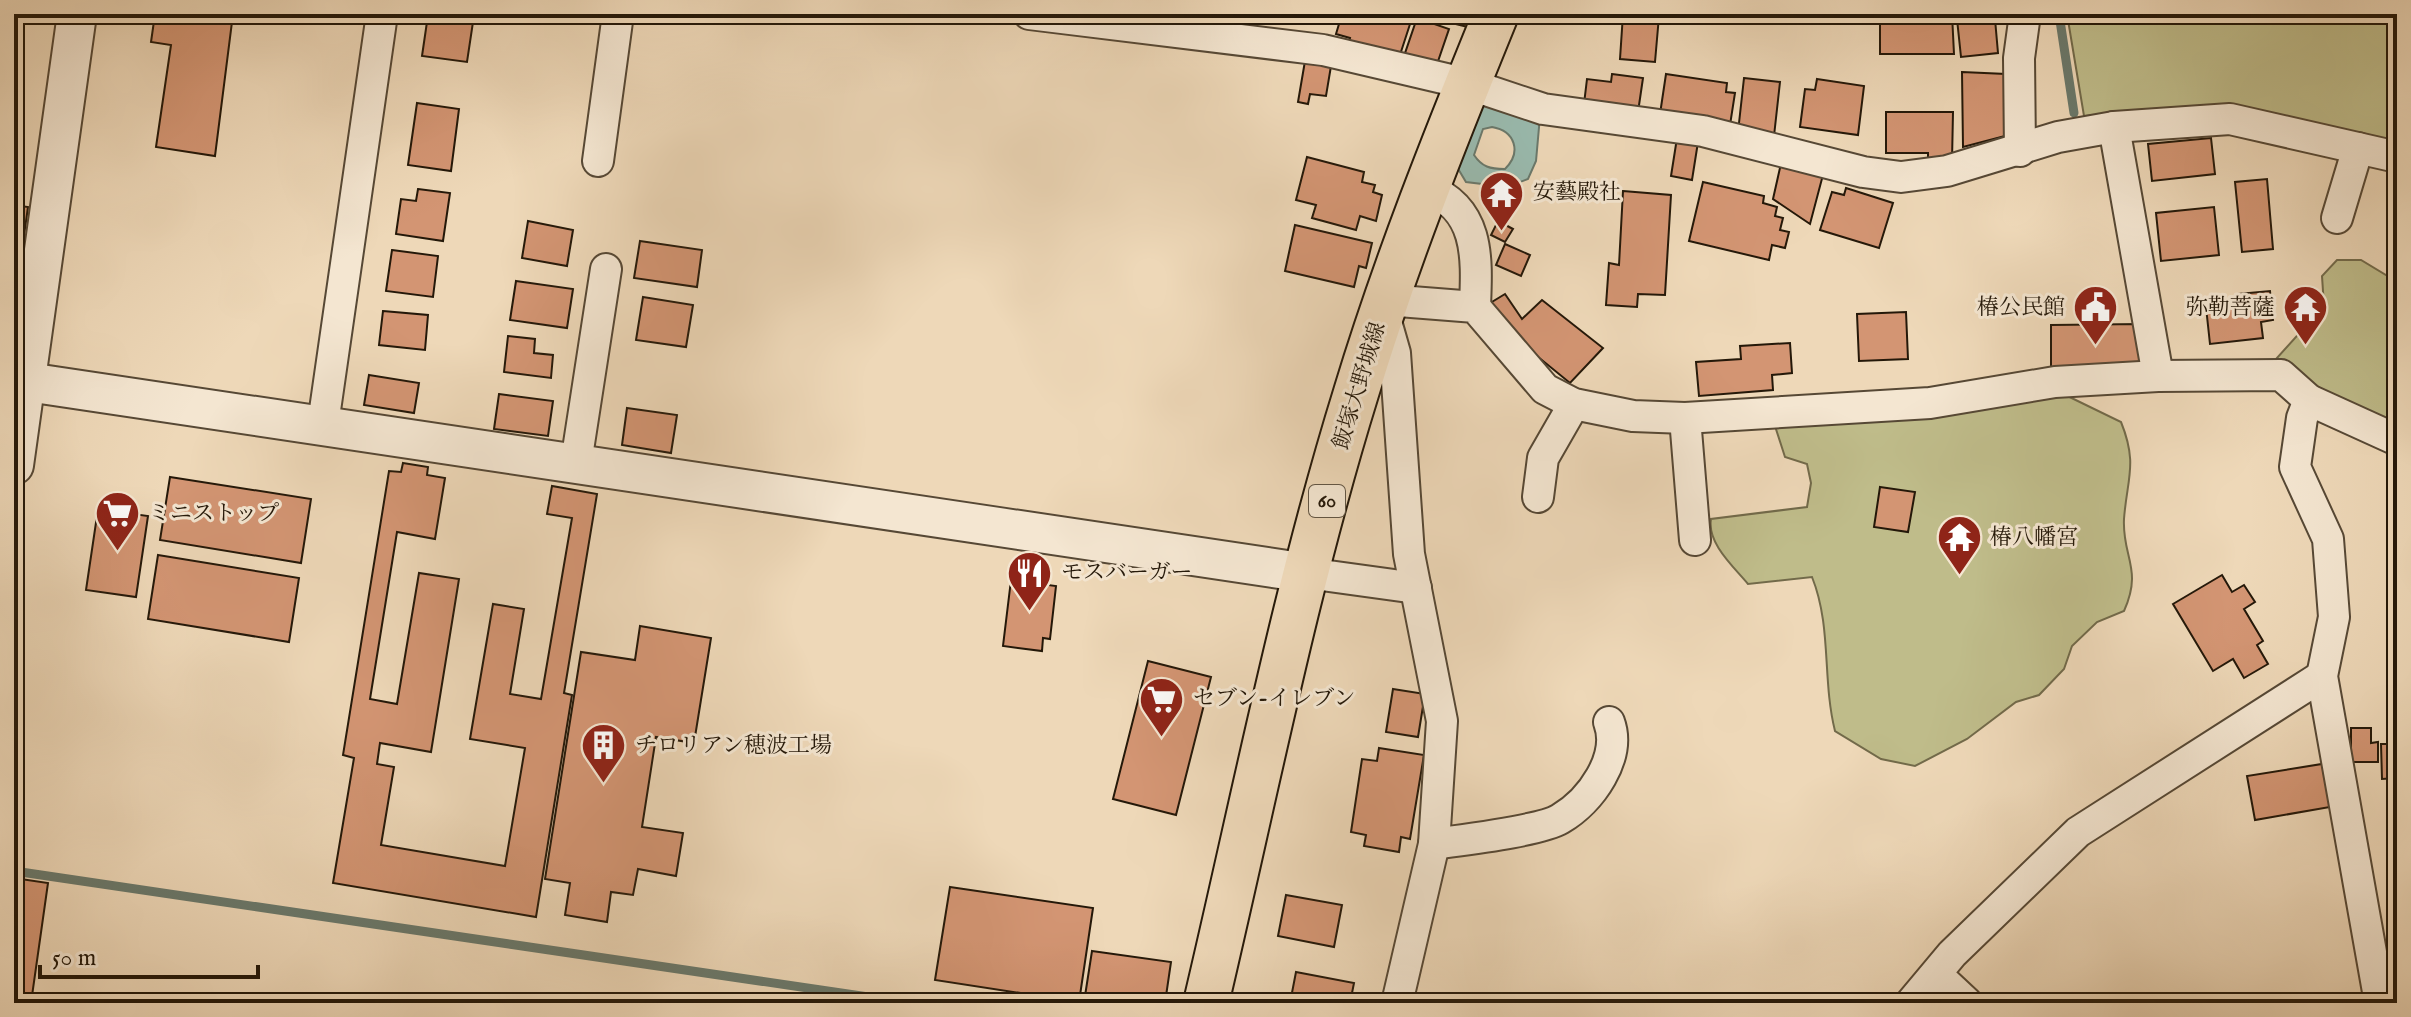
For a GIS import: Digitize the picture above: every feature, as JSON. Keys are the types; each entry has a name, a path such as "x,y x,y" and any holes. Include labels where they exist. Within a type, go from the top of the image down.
{"main road":[{"name":"飯塚大野城線","path":"1206,1003 1307,573 1355,394 1426,188 1496,14"}],"street":[{"path":"14,465 20,381 77,14"},
{"path":"323,424 382,14"},
{"path":"598,161 618,14"},
{"path":"1034,14 1323,50 1468,84 1543,109 1703,131 1863,172 1901,177 1947,171 2058,137 2114,127 2230,119 2397,157"},
{"path":"2020,151 2019,58 2025,14"},
{"path":"2114,127 2158,376"},
{"path":"2337,218 2358,148"},
{"path":"1426,188 1449,197 1464,216 1478,255 1475,307 1545,389 1574,404 1633,416 1685,418 1930,403 2055,382 2158,376 2281,375 2309,400 2397,440"},
{"path":"576,463 606,269"},
{"path":"1397,1003 1434,844 1442,721 1409,554 1395,353 1385,306 1475,307"},
{"path":"20,381 1416,588"},
{"path":"2309,400 2302,418 2295,467 2328,539 2334,617 2322,676 2380,1003"},
{"path":"1538,497 1543,458 1574,404"},
{"path":"1685,418 1695,540"},
{"path":"1911,1003 2078,832 2322,676"},
{"path":"1434,844 1559,820 1583,799 1609,764 1613,735 1609,722"},
{"path":"1936,974 1967,1003"}],"shaded area":[{"path":"2067,14 2397,14 2397,149 2213,107 2084,116"},
{"path":"2337,260 2361,260 2386,275 2397,276 2397,430 2373,423 2276,359 2324,306 2322,276"},
{"path":"2051,388 2121,422 2126,437 2130,471 2124,532 2132,584 2124,611 2097,622 2072,646 2064,669 2039,695 2016,702 1967,739 1915,766 1881,759 1835,731 1825,634 1812,577 1748,584 1717,545 1711,519 1807,507 1811,483 1807,464 1785,457 1775,426"}],"water":[{"path":"1476,102 1540,116 1536,161 1528,179 1507,187 1466,182 1454,162","holes":["1483,129 1500,129 1514,143 1513,156 1505,169 1487,166 1474,155"]}],"building":[{"path":"155,14 233,14 215,156 156,147 171,45 151,42"},
{"path":"1342,14 1400,14 1412,18 1398,61 1348,45 1350,38 1336,34"},
{"path":"1415,14 1475,14 1472,28"},
{"path":"1623,14 1659,16 1655,62 1620,59"},
{"path":"1880,14 1952,14 1954,54 1880,54"},
{"path":"1963,14 2000,14 2001,18 1995,19 1998,53 1961,57 1957,19 1963,18"},
{"path":"428,15 473,22 467,62 422,56"},
{"path":"1417,18 1449,29 1434,73 1402,62"},
{"path":"1305,61 1331,66 1326,96 1310,94 1308,104 1298,102"},
{"path":"1962,72 2006,74 2005,136 1963,147"},
{"path":"1612,74 1643,78 1638,112 1584,104 1587,79 1611,82"},
{"path":"1666,74 1727,83 1726,92 1735,93 1730,125 1660,114"},
{"path":"1744,78 1780,82 1774,136 1738,132"},
{"path":"1817,79 1864,86 1858,135 1800,127 1805,89 1815,90"},
{"path":"417,103 459,109 451,171 408,165"},
{"path":"1886,112 1953,112 1952,161 1928,160 1928,153 1886,153"},
{"path":"1677,138 1698,142 1692,180 1671,176"},
{"path":"2211,138 2215,174 2152,181 2148,144"},
{"path":"1307,157 1364,172 1362,182 1375,185 1373,192 1382,195 1376,221 1360,216 1356,230 1312,218 1316,205 1296,200"},
{"path":"1782,159 1824,171 1810,224 1773,199"},
{"path":"2267,179 2273,249 2242,252 2235,182"},
{"path":"1703,182 1764,196 1763,203 1777,207 1775,216 1783,218 1780,230 1789,232 1785,248 1772,245 1769,260 1689,241"},
{"path":"1846,188 1893,203 1879,248 1820,230 1832,192 1844,195"},
{"path":"418,189 450,193 443,241 396,234 401,199 416,201"},
{"path":"1623,191 1671,195 1665,295 1638,294 1637,307 1606,305 1609,263 1619,265"},
{"path":"14,205 28,207 20,264 14,263"},
{"path":"2214,207 2219,255 2161,261 2156,213"},
{"path":"528,221 573,230 567,266 522,258"},
{"name":"安藝殿社","path":"1498,221 1513,229 1505,242 1491,235"},
{"path":"1295,225 1372,243 1366,268 1359,266 1354,287 1285,271"},
{"path":"640,241 702,250 697,287 634,278"},
{"path":"1505,244 1530,255 1521,276 1496,265"},
{"path":"392,250 438,256 433,297 386,291"},
{"path":"516,281 573,289 567,328 510,320"},
{"path":"2270,291 2273,320 2261,322 2263,338 2210,344 2206,307 2240,303 2239,294"},
{"path":"1505,294 1522,319 1542,300 1603,348 1570,383 1510,334 1487,305"},
{"path":"643,297 693,305 686,347 636,340"},
{"path":"383,311 428,315 425,350 379,345"},
{"path":"1906,312 1908,359 1859,361 1857,314"},
{"name":"椿公民館","path":"2142,324 2142,368 2051,369 2051,325"},
{"path":"508,336 535,339 534,353 553,355 551,378 504,372"},
{"path":"1790,343 1792,373 1772,375 1773,390 1699,396 1696,362 1741,359 1740,346"},
{"path":"369,375 419,383 414,413 364,405"},
{"path":"499,394 553,401 548,436 494,429"},
{"path":"627,408 677,415 671,453 622,445"},
{"path":"403,463 428,467 427,475 445,478 435,539 397,532 370,699 397,704 419,573 459,579 431,752 380,743 377,764 394,767 381,845 505,866 525,748 470,739 493,604 524,609 510,694 541,699 572,518 547,514 552,486 597,494 564,693 572,695 536,917 333,883 354,758 343,755 389,471 401,472"},
{"path":"170,477 311,499 301,563 160,540"},
{"path":"1880,487 1915,492 1908,532 1874,527"},
{"name":"ミニストップ","path":"98,509 148,516 136,597 86,590"},
{"path":"158,555 299,578 289,642 148,619"},
{"path":"2222,575 2232,592 2244,585 2255,602 2244,609 2263,641 2257,645 2268,664 2244,678 2233,659 2213,671 2173,604"},
{"name":"モスバーガー","path":"1011,580 1056,586 1050,639 1043,638 1042,651 1003,646"},
{"name":"チロリアン穂波工場","path":"640,626 711,638 694,743 656,737 642,827 683,833 676,876 638,869 633,895 611,892 607,922 565,915 570,883 545,879 581,652 635,660"},
{"name":"セブン-イレブン","path":"1148,661 1211,677 1176,815 1113,799"},
{"path":"1393,689 1425,694 1418,737 1386,732"},
{"path":"2351,728 2371,728 2371,743 2378,742 2378,762 2351,762"},
{"path":"2381,744 2397,744 2397,778 2382,779"},
{"path":"1379,748 1424,755 1410,839 1401,837 1399,852 1364,846 1366,835 1351,832 1362,759 1377,761"},
{"path":"2322,764 2330,807 2255,820 2247,776"},
{"path":"14,878 48,883 31,1003 14,1003"},
{"path":"950,887 1093,908 1079,1002 935,980"},
{"path":"1286,895 1342,905 1334,947 1278,936"},
{"path":"1092,951 1171,962 1165,1003 1133,1003 1085,996"},
{"path":"1296,972 1354,983 1350,1003 1290,1003"},
{"path":"2302,997 2303,1003 2271,1002"}],"waterway":[{"path":"2059,14 2074,113"},
{"path":"14,871 909,1003"}],"place":[{"name":"安藝殿社","path":"1502,232"},
{"name":"椿公民館","path":"2096,347"},
{"name":"弥勒菩薩","path":"2305,347"},
{"name":"ミニストップ","path":"117,553"},
{"name":"椿八幡宮","path":"1959,577"},
{"name":"モスバーガー","path":"1030,612"},
{"name":"セブン-イレブン","path":"1162,738"},
{"name":"チロリアン穂波工場","path":"604,785"}]}
